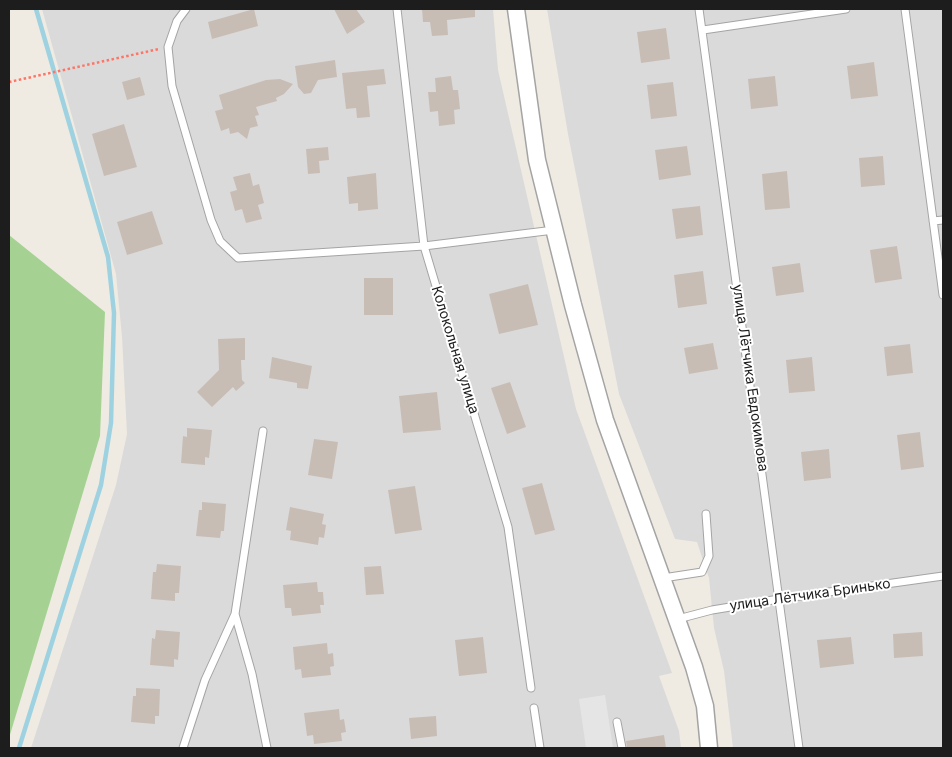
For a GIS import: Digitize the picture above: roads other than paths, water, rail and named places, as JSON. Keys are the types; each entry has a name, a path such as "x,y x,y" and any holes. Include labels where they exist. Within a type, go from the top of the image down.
{"street":[{"path":"516,9 537,160 554,230 606,420 678,619 705,706 709,748"}],"lane":[{"path":"186,9 177,21 168,47 172,86 211,220 220,242 238,258 424,246 554,230"},
{"name":"Колокольная улица","path":"397,9 424,246 508,526 531,688"},
{"name":"улица Лётчика Евдокимова","path":"699,9 799,748"},
{"path":"703,30 846,9"},
{"path":"905,9 943,295"},
{"path":"933,221 943,220"},
{"path":"183,748 205,680 236,614 263,431"},
{"path":"663,578 702,572 709,556 706,514"},
{"name":"улица Лётчика Бринько","path":"678,619 712,610 779,599 943,576"},
{"path":"236,614 252,674 267,748"},
{"path":"534,708 540,748"},
{"path":"617,722 622,748"}],"waterway":[{"path":"19,748 101,485 111,423 114,313 108,257 36,9"}]}
